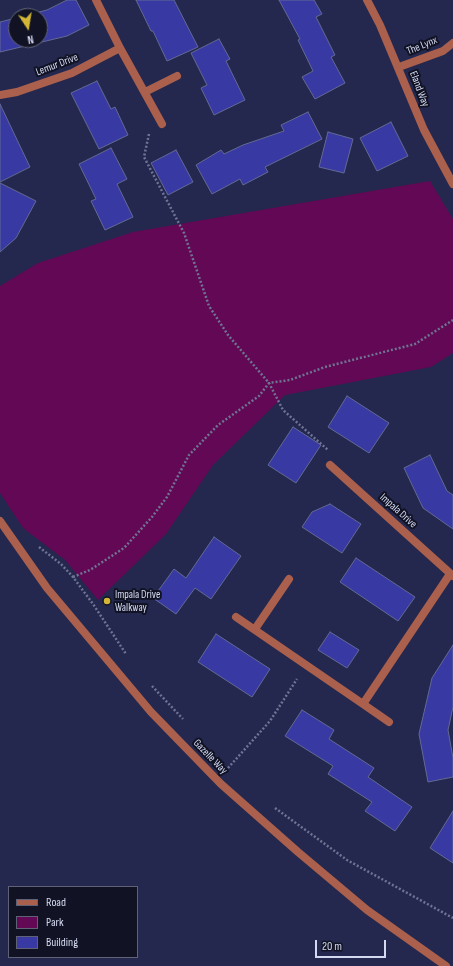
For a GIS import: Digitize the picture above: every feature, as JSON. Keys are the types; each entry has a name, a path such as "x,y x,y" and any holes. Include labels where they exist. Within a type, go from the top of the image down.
{"street":[{"path":"96,0 120,48 162,124"},
{"name":"Eland Way","path":"367,0 399,68 424,130 453,184"},
{"name":"The Lynx","path":"399,68 443,51 453,43"},
{"name":"Lemur Drive","path":"0,95 17,92 72,73 120,48"},
{"path":"145,92 177,76"},
{"name":"Impala Drive","path":"330,465 452,575 363,704"},
{"name":"Gazelle Way","path":"0,521 47,588 146,706 221,784 367,910 446,966"},
{"path":"255,629 289,579"},
{"path":"236,617 388,722"}],"path":[{"path":"162,124 150,130 144,157 184,234 209,306 228,335 269,383 283,410 334,454 330,465"},
{"path":"73,577 90,570 124,548 152,517 167,497 189,455 218,424 259,396 269,383 290,380 325,367 414,344 453,320"},
{"path":"34,542 61,564 73,577 93,604 127,656"},
{"path":"228,768 270,721 306,665"},
{"path":"147,680 185,721"},
{"path":"223,762 234,773"},
{"path":"273,806 347,860 453,918"}],"green space":[{"path":"430,181 453,219 453,353 431,367 285,395 213,465 166,534 98,600 65,560 23,528 0,493 0,286 38,263 133,232"}],"building":[{"path":"67,0 76,0 89,25 67,36 48,41 48,10"},
{"path":"136,0 174,0 198,47 167,61"},
{"path":"279,0 314,0 322,14 316,17 335,55 331,57 345,83 315,99 302,77 313,71 298,40 300,39"},
{"path":"8,20 8,48 17,48 0,52 0,22"},
{"path":"219,39 230,59 226,61 245,100 214,115 201,88 207,85 191,53"},
{"path":"97,81 111,109 115,107 128,135 99,149 71,93"},
{"path":"0,104 30,167 0,182"},
{"path":"308,112 322,139 265,167 268,172 243,185 240,179 212,194 196,165 221,150 224,154 243,145 284,131 281,125"},
{"path":"391,122 408,156 377,171 360,138"},
{"path":"328,132 353,139 344,173 319,167"},
{"path":"111,148 127,179 117,184 133,217 105,230 91,201 96,199 79,164"},
{"path":"176,150 193,182 168,195 151,163"},
{"path":"0,183 36,201 16,238 0,252"},
{"path":"347,396 389,423 369,453 328,427"},
{"path":"293,427 321,445 296,483 268,465"},
{"path":"430,455 447,491 453,495 453,529 423,508 404,468"},
{"path":"330,504 361,524 342,553 302,527 312,512"},
{"path":"214,537 241,556 211,599 195,588 176,614 153,598 174,569 186,578"},
{"path":"356,558 415,597 398,621 340,582"},
{"path":"330,632 359,650 347,668 318,650"},
{"path":"216,634 270,669 252,697 198,662"},
{"path":"453,645 453,707 448,730 453,758 453,777 428,782 419,734 432,678"},
{"path":"302,710 334,730 329,739 374,768 368,777 412,807 395,831 365,811 372,802 328,774 333,766 285,736"},
{"path":"453,811 453,863 430,848"}],"place":[{"name":"Impala Drive Walkway","path":"107,601"}]}
